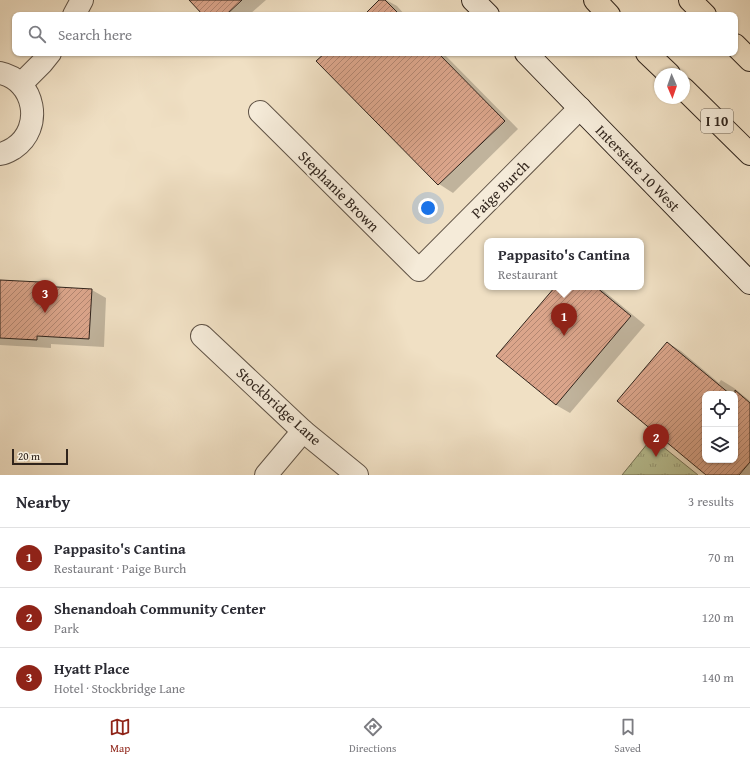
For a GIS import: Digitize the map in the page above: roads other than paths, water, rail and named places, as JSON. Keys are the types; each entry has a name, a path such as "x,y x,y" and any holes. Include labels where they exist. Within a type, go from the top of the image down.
{"highway":[{"path":"595,0 606,12"},
{"path":"690,0 702,12"},
{"path":"738,48 750,60"},
{"path":"650,56 663,68"},
{"name":"I 10","path":"690,95 750,154"}],"street":[{"path":"76,12 82,0"},
{"path":"473,0 485,12"},
{"path":"21,84 48,56"},
{"name":"Interstate 10 West","path":"529,56 750,283"},
{"path":"0,73 7,74 21,84 30,98 33,114 29,130 20,144 6,153 0,154"},
{"name":"Paige Burch","path":"419,270 580,108"},
{"name":"Stephanie Brown","path":"260,112 419,270"},
{"name":"Stockbridge Lane","path":"202,336 303,431 357,475"},
{"path":"266,475 303,431"}],"place":[{"name":"Hyatt Place","path":"45,313"},
{"name":"Pappasito's Cantina","path":"564,336"},
{"name":"Shenandoah Community Center","path":"656,457"}]}
